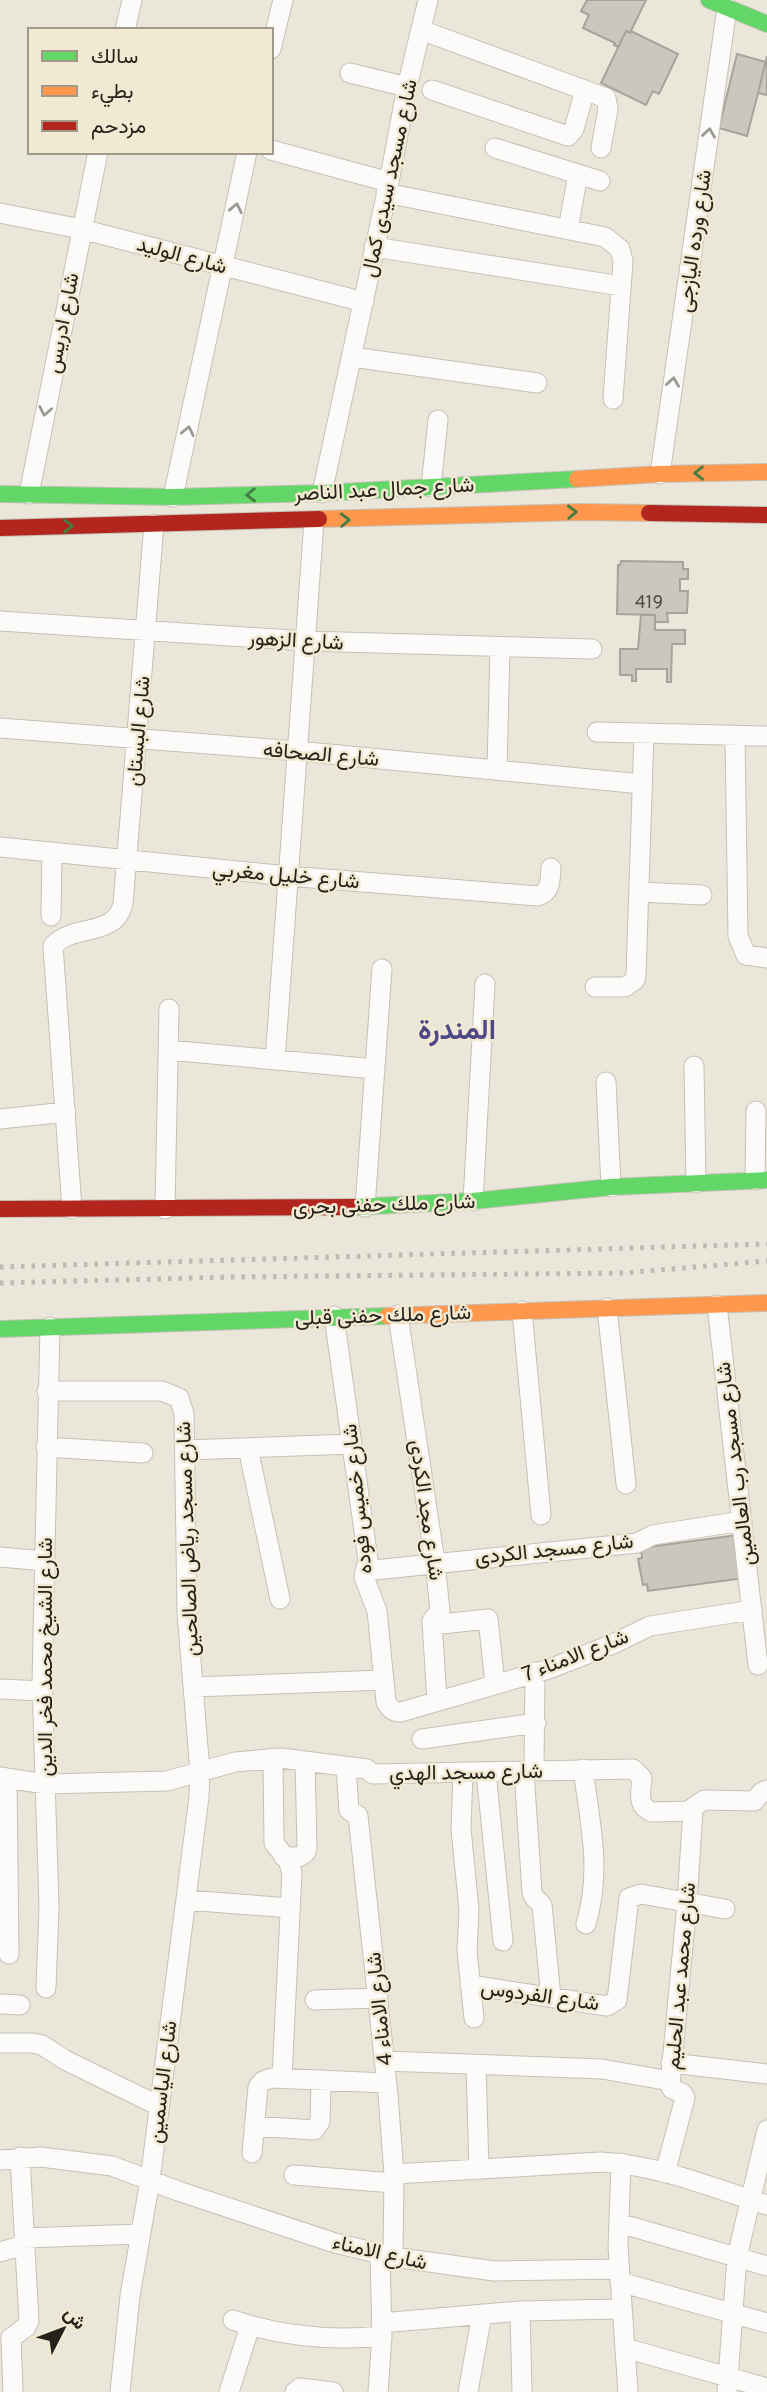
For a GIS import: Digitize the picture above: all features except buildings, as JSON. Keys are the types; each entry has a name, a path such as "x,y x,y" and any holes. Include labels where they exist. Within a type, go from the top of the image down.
{"main road":[{"path":"709,0 767,24"},
{"name":"شارع جمال عبد الناصر","path":"0,494 173,497 322,493 660,474 767,472"},
{"name":"شارع جمال عبد الناصر","path":"0,528 582,512 767,515"},
{"name":"شارع ملك حفنى بحرى","path":"0,1209 365,1207 473,1201 611,1187 761,1180"},
{"name":"شارع ملك حفنى قبلى","path":"0,1329 767,1303"}],"street":[{"path":"127,28 132,0"},
{"path":"273,41 283,0"},
{"name":"شارع مسجد سيدى كمال","path":"322,493 407,87 428,0"},
{"name":"شارع ورده اليازجى","path":"660,474 727,8"},
{"path":"421,30 600,94 606,98 607,103 601,148"},
{"path":"350,74 407,87"},
{"path":"432,90 568,136 574,129 586,90"},
{"path":"495,148 600,181"},
{"path":"273,151 388,187 605,237 620,249 623,261 613,399"},
{"name":"شارع ادريس","path":"29,494 98,154"},
{"path":"173,497 247,154"},
{"path":"568,230 578,174"},
{"name":"شارع الوليد","path":"0,213 81,229 364,302"},
{"path":"374,247 621,286"},
{"path":"352,357 537,383"},
{"path":"431,487 438,420"},
{"path":"275,1060 314,521"},
{"name":"شارع البستان","path":"66,1112 53,946 60,939 72,934 110,925 121,913 154,524"},
{"name":"شارع الزهور","path":"0,621 306,641 593,649"},
{"path":"497,770 500,647"},
{"name":"شارع الصحافه","path":"0,729 298,751 642,784"},
{"path":"597,732 767,736"},
{"path":"595,987 625,987 635,980 644,733"},
{"path":"735,736 738,936 746,955 767,958"},
{"name":"شارع خليل مغربي","path":"0,847 289,876 538,896 548,889 551,868"},
{"path":"51,916 52,852"},
{"path":"639,892 702,895"},
{"path":"365,1207 382,969"},
{"path":"473,1201 485,984"},
{"path":"165,1209 169,1009"},
{"path":"168,1050 376,1069"},
{"path":"694,1066 696,1183"},
{"path":"606,1082 611,1187"},
{"path":"756,1111 761,1180"},
{"path":"0,1119 66,1112 72,1209"},
{"name":"شارع مسجد رب العالمين","path":"717,1305 758,1665"},
{"path":"607,1308 626,1484"},
{"path":"522,1311 541,1515"},
{"name":"شارع مجد الكردى","path":"398,1315 440,1611 440,1614 433,1618 432,1625 437,1701"},
{"name":"شارع خميس فوده","path":"334,1316 368,1560 365,1572 370,1598 377,1611 389,1708 401,1712"},
{"name":"شارع الشيخ محمد فخر الدين","path":"46,1988 49,1907 42,1691 50,1327"},
{"name":"شارع مسجد رياض الصالحين","path":"47,1391 162,1391 178,1398 182,1406 185,1450 184,1544 200,1772"},
{"path":"185,1450 352,1444"},
{"path":"46,1447 143,1453"},
{"path":"248,1448 280,1599"},
{"name":"شارع مسجد الكردى","path":"365,1572 435,1562 637,1543 653,1535 742,1521"},
{"path":"0,1557 44,1560"},
{"name":"شارع الامناء 7","path":"401,1712 535,1672 613,1644 650,1626 752,1611"},
{"path":"432,1625 488,1619 495,1684"},
{"path":"535,1672 536,1723 529,1771 532,1892 542,1905 551,1997"},
{"path":"193,1687 384,1680"},
{"path":"0,1689 42,1691"},
{"path":"422,1740 536,1723"},
{"path":"273,1758 274,1843 288,1861 292,1872 282,2078"},
{"name":"شارع مسجد الهدي","path":"3,1778 45,1784 167,1781 235,1762 273,1758 369,1769 373,1774 634,1769 642,1778 640,1800 646,1810 652,1812 688,1811 704,1800 754,1801 767,1790"},
{"path":"284,1857 299,1857 306,1853 305,1761"},
{"name":"شارع الامناء 4","path":"346,1767 349,1810 358,1816 385,2061 393,2178 378,2392"},
{"path":"583,1769 596,1878 593,1902 586,1924"},
{"name":"شارع الياسمين","path":"120,2392 130,2296 150,2180 200,1797 200,1772"},
{"path":"463,1772 461,1829 469,1910 467,1943 474,2018"},
{"path":"486,1772 503,1941"},
{"path":"3,1778 9,1954"},
{"name":"شارع محمد عبد الحليم","path":"665,2173 685,2098 682,2093 672,2089 670,2072 687,1903 693,1809"},
{"name":"شارع الفردوس","path":"470,1985 607,2006 617,2000 629,1898 641,1894 725,1909"},
{"path":"186,1900 290,1908"},
{"path":"315,2000 378,1998"},
{"path":"0,2004 20,2005"},
{"path":"0,2043 42,2045 65,2060 159,2106"},
{"path":"385,2061 767,2074"},
{"path":"476,2065 479,2170"},
{"path":"252,2153 258,2087 263,2081 282,2078 386,2083"},
{"path":"254,2126 314,2130 320,2122 321,2080"},
{"path":"727,2385 737,2257 758,2202 767,2130"},
{"path":"13,2392 10,2338 26,2327 29,2321 20,2157"},
{"name":"شارع الامناء","path":"0,2160 20,2157 112,2165 335,2243 387,2256 494,2271 620,2276 767,2323"},
{"path":"621,2163 618,2223 628,2392"},
{"path":"294,2175 393,2178 479,2170 621,2163 665,2173 758,2202"},
{"path":"618,2223 767,2266"},
{"path":"0,2252 24,2241 140,2234"},
{"path":"229,2392 241,2323 283,2334 351,2339 382,2329 482,2314 621,2309"},
{"path":"520,2311 522,2392"},
{"path":"468,2392 482,2314"},
{"path":"625,2348 727,2385 767,2388"},
{"path":"295,2392 300,2388 333,2392"}],"railway":[{"path":"0,1267 767,1244"},
{"path":"0,1283 232,1277 623,1273 767,1261"}],"traffic: fast":[{"path":"709,0 767,24"},
{"path":"0,494 173,497 322,493 577,479"},
{"path":"355,1207 473,1201 611,1187 767,1180"},
{"path":"0,1329 387,1316"}],"traffic: slow":[{"path":"577,479 767,472"},
{"path":"319,519 582,512 649,513"},
{"path":"387,1316 767,1303"}],"traffic: jam":[{"path":"649,513 767,515"},
{"path":"0,528 319,519"},
{"path":"0,1209 355,1207"}],"district":[{"name":"المندرة","path":"457,1029"}]}
